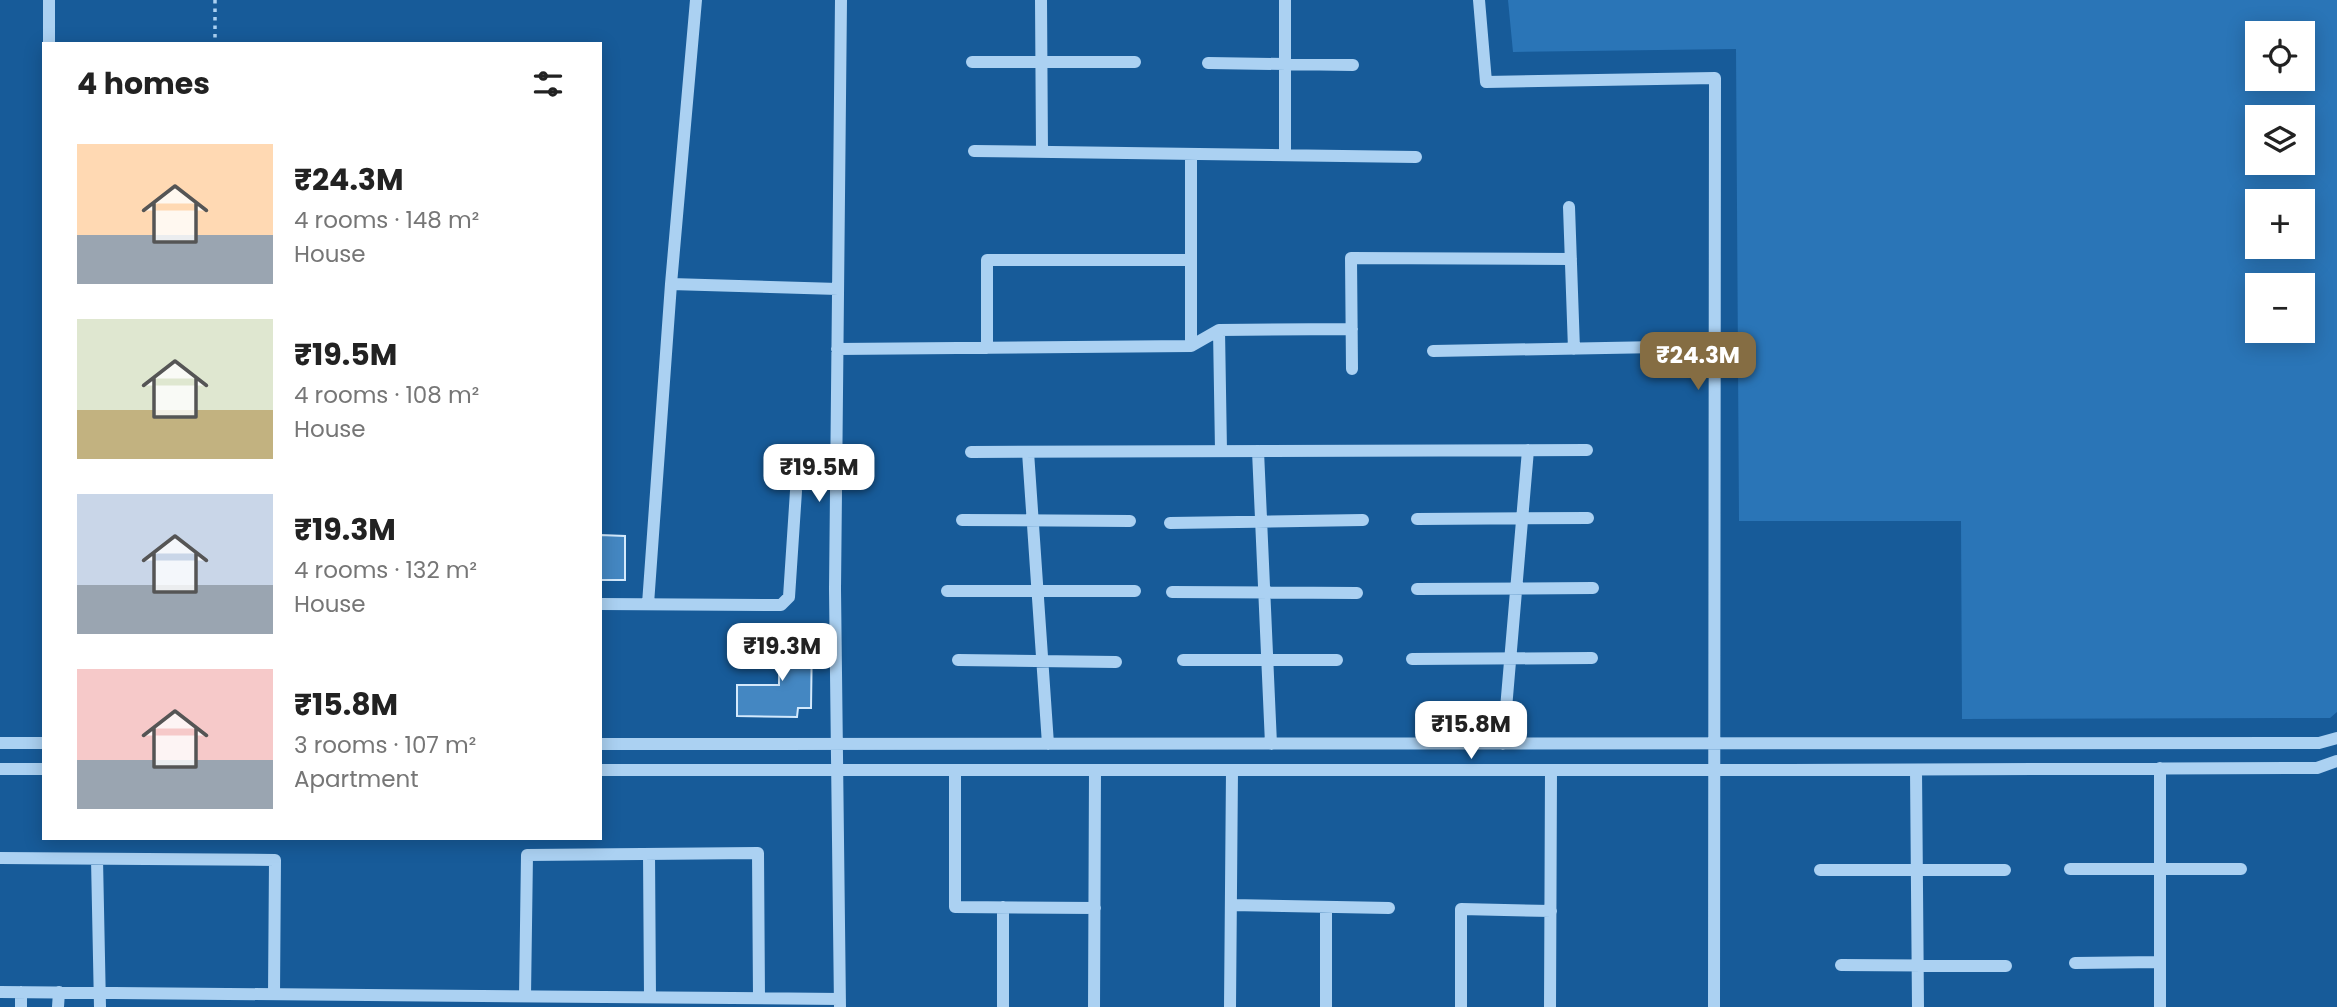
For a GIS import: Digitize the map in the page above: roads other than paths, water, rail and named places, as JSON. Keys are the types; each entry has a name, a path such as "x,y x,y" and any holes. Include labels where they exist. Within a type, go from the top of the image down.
{"street":[{"path":"48,0 49,42"},
{"path":"648,604 671,284 696,0"},
{"path":"0,992 274,994 393,1001 525,996 650,998 687,1002 760,998 840,1003 835,589 841,0"},
{"path":"1041,0 1042,152"},
{"path":"1284,155 1285,0"},
{"path":"1479,0 1486,82 1714,78 1714,1007"},
{"path":"972,62 1135,62"},
{"path":"1208,63 1353,65"},
{"path":"974,151 1416,157"},
{"path":"1191,154 1191,346"},
{"path":"1569,208 1574,349"},
{"path":"1352,369 1351,258 1571,259"},
{"path":"987,348 987,260 1191,260"},
{"path":"671,284 838,289"},
{"path":"837,349 1191,346 1219,330 1352,329"},
{"path":"1219,330 1221,451"},
{"path":"1433,351 1714,346"},
{"path":"1503,744 1528,450"},
{"path":"971,452 1587,450"},
{"path":"1258,451 1271,744"},
{"path":"1028,452 1048,744"},
{"path":"602,604 776,606 786,603 789,597 796,491"},
{"path":"1417,519 1588,518"},
{"path":"962,520 1130,521"},
{"path":"1171,523 1363,520"},
{"path":"1417,589 1593,588"},
{"path":"947,591 1135,591"},
{"path":"1172,592 1357,593"},
{"path":"1412,659 1592,659"},
{"path":"958,660 1116,662"},
{"path":"1183,660 1337,660"},
{"path":"602,744 2319,743 2337,738"},
{"path":"0,743 42,743"},
{"path":"602,769 1916,770 2317,768 2337,761"},
{"path":"2160,768 2160,1007"},
{"path":"0,769 42,769"},
{"path":"955,770 955,907 1094,908"},
{"path":"1094,1007 1095,770"},
{"path":"1230,1007 1232,770"},
{"path":"1550,1007 1551,770"},
{"path":"1916,770 1919,1007"},
{"path":"525,996 527,855 758,853 760,998"},
{"path":"649,854 650,998"},
{"path":"0,858 275,860 274,994"},
{"path":"97,859 100,1007"},
{"path":"2070,869 2241,869"},
{"path":"1820,870 2006,870"},
{"path":"1231,905 1389,908"},
{"path":"1003,907 1003,1007"},
{"path":"1326,907 1326,1007"},
{"path":"1461,1007 1461,909 1550,911"},
{"path":"2075,963 2160,962"},
{"path":"1841,965 2006,966"},
{"path":"21,1007 22,992"},
{"path":"58,1007 59,992"}]}
